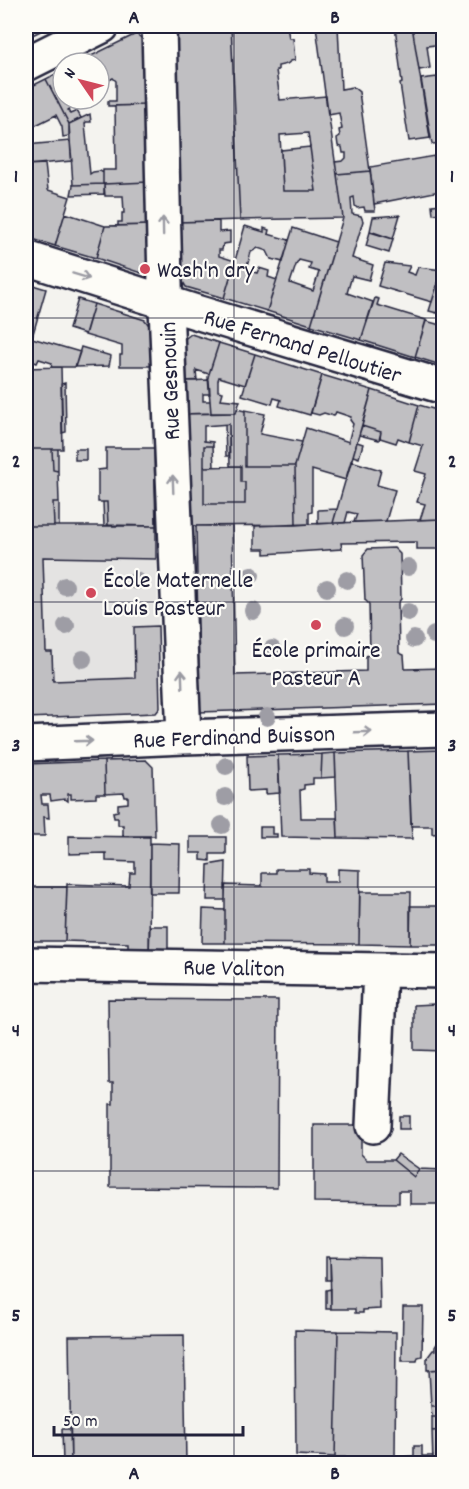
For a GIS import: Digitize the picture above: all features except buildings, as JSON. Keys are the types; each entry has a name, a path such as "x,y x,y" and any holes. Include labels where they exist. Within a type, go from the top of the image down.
{"street":[{"path":"26,64 102,26"},
{"name":"Rue Gesnouin","path":"159,26 165,303 184,737"},
{"name":"Rue Fernand Pelloutier","path":"26,258 165,303 444,387"},
{"name":"Rue Ferdinand Buisson","path":"26,744 444,729"},
{"name":"Rue Valiton","path":"26,964 444,971"},
{"path":"373,1125 380,970"}],"shaded area":[{"name":"École Maternelle Louis Pasteur","path":"26,526 156,526 160,708 156,713 26,718"}],"place":[{"name":"Wash'n dry","path":"145,269"},
{"name":"École Maternelle Louis Pasteur","path":"91,593"},
{"name":"École primaire Pasteur A","path":"316,625"}]}
